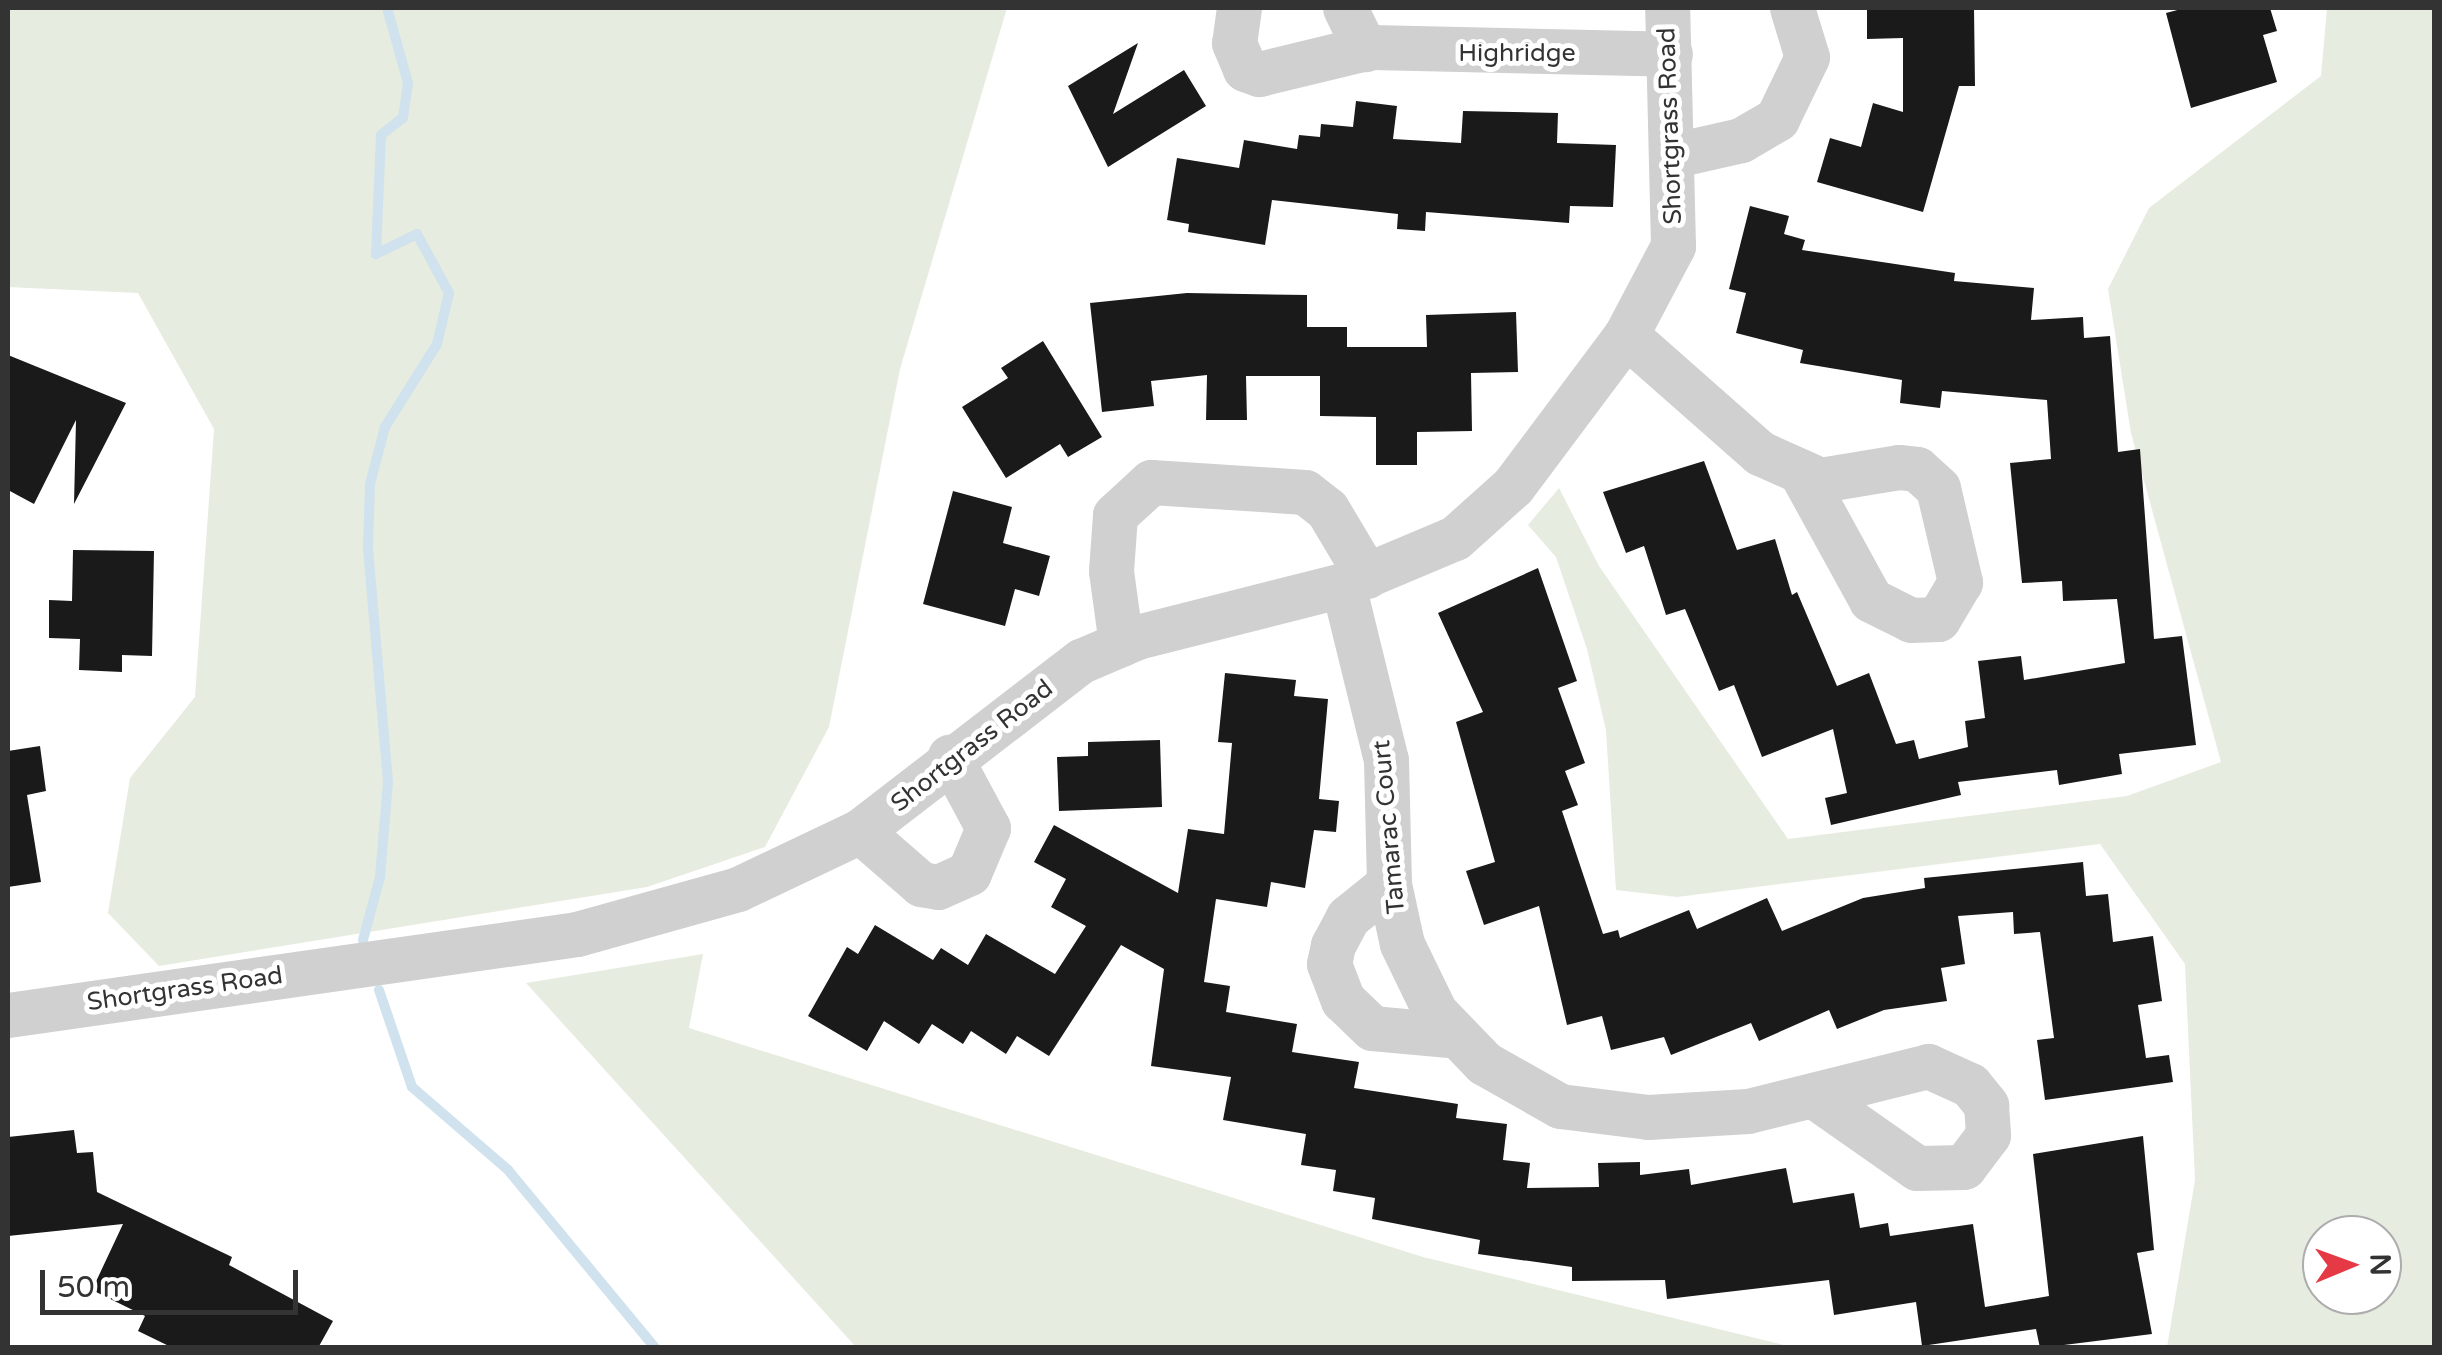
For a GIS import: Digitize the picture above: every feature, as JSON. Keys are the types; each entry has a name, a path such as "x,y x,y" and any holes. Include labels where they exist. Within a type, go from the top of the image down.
{"street":[{"name":"Highridge","path":"1239,8 1234,43 1245,68 1260,74 1366,49 1670,54"},
{"path":"1345,8 1366,49"},
{"name":"Shortgrass Road","path":"8,1015 576,934 738,889 860,832 950,758 1081,661 1120,644 1355,581 1455,538 1513,486 1626,335 1673,246 1675,155 1666,8"},
{"path":"1675,155 1742,140 1776,119 1807,57 1792,8"},
{"path":"1626,335 1760,453 1800,471"},
{"name":"Tamarac Court","path":"1120,644 1111,571 1116,515 1152,482 1304,492 1327,509 1355,581 1386,760 1389,884 1402,944 1435,1012 1484,1064 1560,1106 1648,1116 1748,1110 1814,1096"},
{"path":"860,832 921,884 938,887 970,874 988,828 950,758"},
{"path":"1389,884 1348,917 1333,944 1329,964 1342,1000 1372,1028 1458,1036"}],"shaded area":[{"path":"8,8 1007,8 900,369 829,727 765,847 647,887 159,966 108,913 130,778 195,697 214,429 138,293 8,287"},
{"path":"2327,8 2434,8 2434,1347 2167,1347 2195,1180 2185,964 2100,844 1677,897 1616,890 1606,730 1587,649 1556,557 1528,525 1559,488 1599,566 1788,839 2127,796 2221,762 2131,433 2108,289 2149,208 2321,76"},
{"path":"703,954 689,1028 1423,1257 1792,1347 856,1347 526,983"}],"building":[{"path":"1867,8 1974,8 1975,86 1959,86 1923,212 1817,182 1830,138 1861,147 1873,103 1903,112 1903,38 1867,39"},
{"path":"2185,8 2270,8 2277,31 2263,35 2277,82 2191,108 2166,13"},
{"path":"1138,43 1113,114 1184,70 1206,106 1108,167 1068,86"},
{"path":"1356,101 1397,106 1393,139 1461,143 1463,111 1558,113 1557,143 1616,145 1613,207 1570,206 1569,223 1426,212 1425,231 1397,229 1398,214 1272,200 1265,245 1188,232 1189,224 1167,220 1177,158 1239,168 1244,140 1297,149 1299,135 1320,137 1321,124 1353,127"},
{"path":"1750,206 1789,216 1784,234 1805,240 1802,250 1955,273 1954,281 2034,288 2031,320 2083,317 2084,338 2110,336 2118,452 2140,449 2154,639 2182,636 2196,745 2119,754 2122,774 2059,785 2057,770 1958,782 1961,795 1831,825 1825,798 1847,793 1833,729 1762,757 1734,685 1719,691 1685,609 1666,615 1644,546 1626,553 1603,492 1704,461 1737,550 1775,539 1792,595 1797,592 1837,686 1869,673 1896,744 1914,740 1919,759 1968,747 1965,721 1985,718 1978,661 2021,656 2024,680 2125,663 2117,599 2063,601 2062,581 2022,583 2010,463 2051,459 2047,400 1942,391 1940,408 1900,403 1902,380 1800,363 1803,350 1736,333 1746,293 1729,289"},
{"path":"1187,293 1307,295 1307,327 1347,327 1347,347 1427,347 1426,315 1516,312 1518,372 1471,373 1472,431 1417,432 1417,465 1376,465 1376,417 1320,416 1320,376 1246,376 1247,420 1206,420 1207,375 1151,381 1154,406 1102,412 1090,303"},
{"path":"1043,341 1102,437 1068,457 1060,444 1006,478 962,407 1008,378 1001,368"},
{"path":"8,355 126,403 74,504 76,420 34,504 8,490"},
{"path":"953,491 1012,507 1003,543 1050,556 1039,596 1015,589 1005,626 923,604"},
{"path":"73,550 154,551 152,656 122,655 122,672 79,670 80,639 49,638 49,600 72,601"},
{"path":"1538,568 1577,681 1558,688 1585,763 1565,771 1578,805 1562,811 1603,934 1618,930 1620,938 1689,910 1697,929 1767,898 1782,931 1863,898 1925,888 1924,878 2083,862 2086,896 2108,894 2113,942 2153,936 2162,1001 2138,1005 2146,1058 2169,1055 2173,1082 2045,1100 2037,1040 2054,1038 2040,932 2014,934 2013,912 1958,916 1965,964 1941,968 1947,1001 1884,1010 1837,1029 1829,1010 1759,1041 1751,1023 1671,1055 1664,1037 1611,1050 1602,1016 1567,1025 1539,906 1484,925 1466,871 1495,862 1456,722 1483,712 1438,613"},
{"path":"1225,673 1296,680 1294,696 1328,699 1319,799 1339,801 1336,832 1314,830 1305,888 1271,882 1267,907 1216,899 1204,982 1230,986 1226,1012 1297,1024 1292,1052 1359,1062 1354,1088 1458,1104 1456,1118 1507,1124 1503,1160 1530,1163 1527,1188 1599,1187 1598,1163 1640,1162 1640,1175 1689,1169 1691,1185 1786,1168 1793,1203 1854,1193 1860,1228 1888,1223 1890,1236 1973,1224 1985,1307 2049,1296 2033,1154 2143,1136 2154,1250 2137,1253 2152,1334 2040,1348 2036,1329 1922,1346 1916,1302 1834,1315 1829,1280 1667,1299 1665,1280 1572,1281 1572,1267 1478,1254 1480,1240 1372,1219 1375,1198 1333,1191 1336,1170 1301,1165 1306,1134 1223,1120 1231,1077 1151,1066 1164,969 1121,945 1049,1056 1017,1036 1006,1054 971,1031 963,1044 932,1024 919,1044 884,1021 867,1051 808,1016 847,947 858,954 875,925 933,960 941,948 968,965 986,934 1055,974 1086,926 1051,907 1066,879 1034,862 1054,825 1178,893 1188,829 1224,834 1232,743 1218,742"},
{"path":"1160,740 1162,807 1059,811 1057,757 1088,756 1088,742"},
{"path":"40,746 46,791 27,795 41,882 8,887 8,751"},
{"path":"74,1130 77,1153 93,1152 97,1192 232,1257 229,1265 333,1321 318,1348 173,1348 138,1331 145,1316 92,1290 123,1224 8,1236 8,1137"}],"waterway":[{"path":"363,940 380,877 388,782 368,547 370,484 385,427 437,344 449,293 417,234 376,254 381,135 403,118 408,83 387,8"},
{"path":"379,990 412,1087 508,1170 655,1348"}]}
